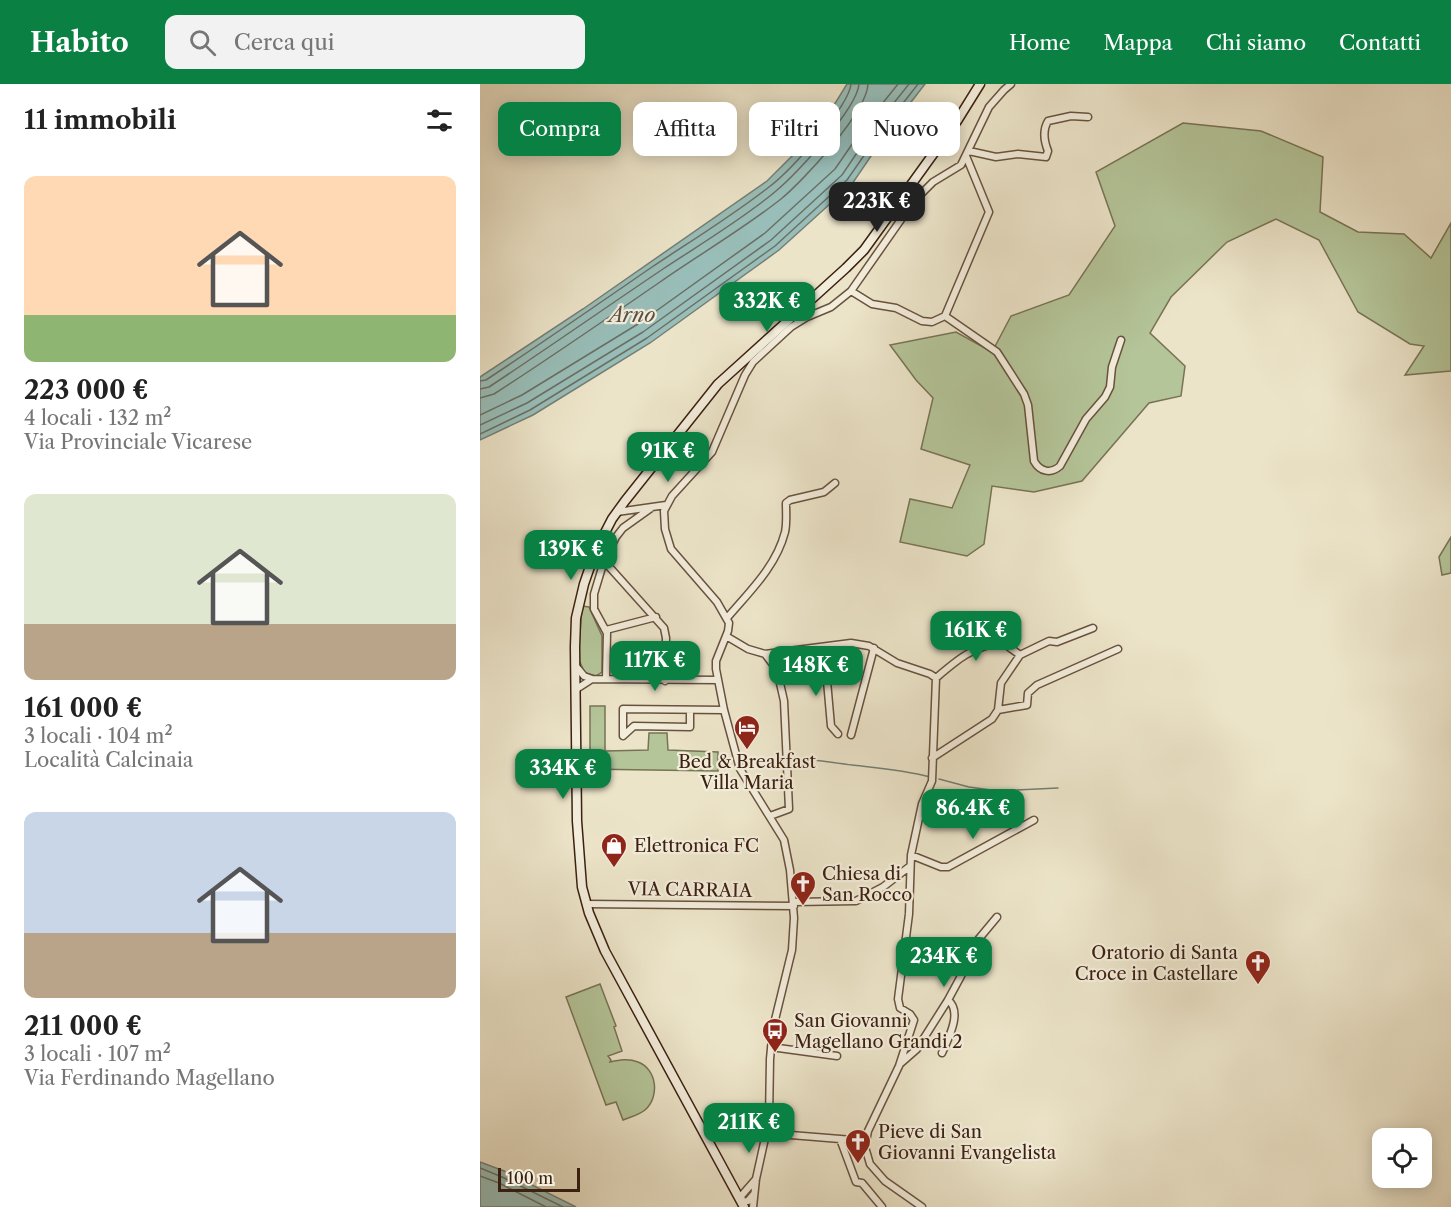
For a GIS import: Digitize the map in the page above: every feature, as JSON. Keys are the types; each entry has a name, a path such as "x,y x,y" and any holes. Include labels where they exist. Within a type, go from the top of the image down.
{"main road":[{"path":"742,1205 605,951 586,904 578,850 576,618 584,584 598,545 617,512 718,384 864,250 957,121 980,84"}],"street":[{"path":"753,1207 752,1189 770,1112 771,1047 776,1015 792,950 794,904 784,840 740,769 724,710 716,661 729,628 727,618 717,602 672,549 665,529 666,505 712,452 745,375 753,362 791,327 831,307 850,291 914,201 933,182 958,168 989,107 1011,84"},
{"path":"967,153 996,157 1018,154 1046,157 1048,153 1044,132 1048,121 1071,116 1088,117"},
{"path":"850,291 872,304 896,309 922,321 932,322 945,316 989,212 967,153"},
{"path":"945,316 991,347 1000,357 1024,394 1028,405 1034,461 1038,468 1046,471 1054,471 1060,466 1086,419 1105,397 1110,387 1112,367 1121,340"},
{"path":"727,618 772,563 785,534 786,503 824,492 835,483"},
{"path":"617,512 666,505"},
{"path":"606,679 606,630 593,606 594,594 604,561 620,532 651,508"},
{"path":"604,561 656,616 666,632 665,681"},
{"path":"606,630 656,616"},
{"path":"932,758 988,723 998,710 1001,683 1020,655 1049,640 1057,642 1093,627"},
{"path":"726,636 748,649 765,654 858,643 874,648 897,663 936,678"},
{"path":"922,1207 885,1181 874,1170 867,1157 865,1141 872,1120 899,1066 914,1020 910,1014 900,1008 898,999 909,914 909,867 922,804 933,773 936,678 969,652 985,645 1002,642 1020,655"},
{"path":"824,647 831,726 838,734"},
{"path":"851,735 874,648"},
{"path":"998,710 1027,705 1028,693 1037,685 1118,649"},
{"path":"765,654 777,670 784,701 789,809 770,816"},
{"path":"575,665 584,676 592,679 718,680"},
{"path":"575,690 592,679"},
{"path":"690,710 690,727 634,726 623,735 623,709 724,710"},
{"path":"911,855 941,867 948,867 1034,820"},
{"name":"VIA CARRAIA","path":"586,904 794,904 856,901 883,887 909,867"},
{"path":"899,1066 917,1049 962,976 977,941 997,917"},
{"path":"942,1053 952,1029 955,1012 955,1007 948,1000"},
{"path":"771,1047 837,1056"},
{"path":"766,1133 865,1141"},
{"path":"840,1139 856,1182 862,1183 882,1207"},
{"path":"733,1188 752,1189"},
{"path":"742,1205 742,1195 752,1189"}],"green space":[{"path":"1183,123 1261,131 1323,157 1320,212 1358,232 1404,234 1431,258 1451,223 1451,371 1405,375 1424,346 1410,344 1358,312 1319,240 1276,219 1227,242 1171,297 1150,333 1185,366 1181,396 1149,403 1082,481 1034,492 992,486 984,544 967,556 900,542 910,499 952,508 970,465 921,449 933,398 916,380 890,345 956,332 992,352 1011,316 1069,295 1115,226 1096,172"},
{"path":"1451,537 1451,573 1442,575 1439,557"},
{"path":"582,606 589,607 602,636 602,672 596,676 585,673 578,658"},
{"path":"590,706 605,706 605,751 648,750 649,733 667,733 668,750 718,752 718,771 584,769 584,764 590,759"},
{"path":"600,984 616,1026 614,1027 622,1051 608,1056 610,1062 627,1060 638,1062 653,1077 654,1091 650,1104 640,1113 623,1120 616,1102 606,1105 566,997"}],"water":[{"name":"Arno","path":"847,84 925,84 911,102 852,102 852,156 871,156 852,184 779,250 650,343 533,415 480,440 480,377 583,309 767,181 792,156 840,156 840,102 836,102"},
{"path":"480,1162 504,1171 576,1207 480,1207"}],"waterway":[{"path":"796,759 817,760 930,777"},
{"path":"939,779 969,787 998,791 1058,788"}],"place":[{"name":"Bed & Breakfast Villa Maria","path":"747,751"},
{"name":"Elettronica FC","path":"614,869"},
{"name":"Chiesa di San Rocco","path":"803,907"},
{"name":"Oratorio di Santa Croce in Castellare","path":"1258,986"},
{"name":"San Giovanni Magellano Grandi 2","path":"775,1054"},
{"name":"Pieve di San Giovanni Evangelista","path":"858,1165"}]}
